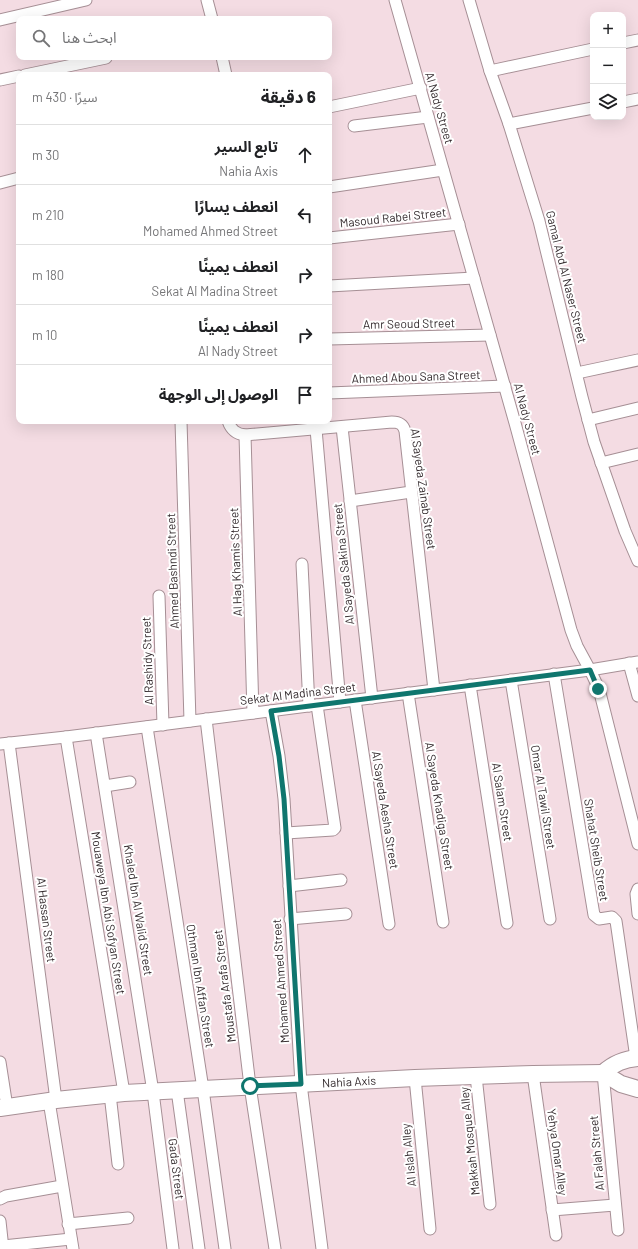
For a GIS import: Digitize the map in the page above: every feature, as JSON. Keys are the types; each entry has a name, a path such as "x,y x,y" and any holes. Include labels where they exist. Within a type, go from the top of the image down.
{"main road":[{"path":"637,1058 626,1059 618,1062 603,1073 621,1084 638,1089"},
{"name":"Nahia Axis","path":"3,1108 52,1100 177,1090 415,1078 603,1073"}],"street":[{"path":"17,16 86,0"},
{"path":"207,0 211,16"},
{"name":"Al Nady Street","path":"395,0 459,224 571,630 583,659 594,669 638,844"},
{"name":"Gamal Abd Al Naser Street","path":"469,0 490,71 509,124 539,221 588,420 601,463 625,531 638,560"},
{"path":"0,20 16,16"},
{"path":"626,42 638,40"},
{"path":"490,71 590,50"},
{"path":"39,72 96,60"},
{"path":"223,60 225,72"},
{"path":"0,80 16,77"},
{"path":"332,106 420,88"},
{"path":"626,101 638,99"},
{"path":"509,124 590,109"},
{"path":"354,126 428,117"},
{"path":"332,187 443,170"},
{"path":"0,183 16,179"},
{"name":"Masoud Rabei Street","path":"332,238 459,224"},
{"path":"332,286 474,278"},
{"name":"Amr Seoud Street","path":"332,339 490,335"},
{"path":"577,373 638,360"},
{"name":"Ahmed Abou Sana Street","path":"332,393 504,386"},
{"path":"588,420 638,408"},
{"name":"Al Sayeda Zainab Street","path":"245,435 284,426 316,429 392,422 401,424 404,431 434,690"},
{"name":"Ahmed Bashndi Street","path":"181,424 190,721"},
{"path":"229,424 234,431 245,435"},
{"name":"Al Sayeda Sakina Street","path":"342,427 372,698"},
{"path":"316,429 340,702"},
{"name":"Al Hag Khamis Street","path":"245,435 253,713"},
{"path":"601,463 638,454"},
{"path":"350,501 411,492"},
{"path":"286,833 333,830 335,827 313,705 302,564"},
{"name":"Al Rashidy Street","path":"159,596 163,725"},
{"path":"630,663 638,696"},
{"name":"Sekat Al Madina Street","path":"5,744 434,690 630,663"},
{"name":"Shahat Sheib Street","path":"554,674 594,915 598,919 612,918 616,920 637,1058"},
{"name":"Omar Al Tawil Street","path":"511,680 550,919"},
{"name":"Al Salam Street","path":"470,685 507,923"},
{"name":"Al Sayeda Khadiga Street","path":"408,693 443,922"},
{"name":"Al Sayeda Aesha Street","path":"355,700 389,924"},
{"name":"Mohamed Ahmed Street","path":"271,711 282,778 301,1084 322,1249"},
{"name":"Moustafa Arafa Street","path":"206,719 250,1086 276,1249"},
{"name":"Othman Ibn Affan Street","path":"147,727 203,1089 224,1249"},
{"name":"Khaled Ibn Al Walid Street","path":"96,733 154,1092"},
{"name":"Mouaweya Ibn Abi Sofyan Street","path":"66,737 117,1094 118,1164"},
{"name":"Al Hassan Street","path":"5,744 62,1186 72,1244"},
{"path":"104,786 130,782"},
{"path":"289,886 341,880"},
{"path":"638,889 636,894 638,914"},
{"path":"290,919 346,914"},
{"path":"0,1062 3,1108"},
{"name":"Al Falah Street","path":"603,1073 618,1230"},
{"name":"Yehya Omar Alley","path":"533,1074 556,1235"},
{"name":"Makkah Mosque Alley","path":"476,1076 490,1204"},
{"name":"Al Islah Alley","path":"415,1078 430,1228"},
{"path":"177,1090 199,1249"},
{"name":"Gada Street","path":"154,1092 173,1249"},
{"path":"0,1199 6,1196 62,1186"},
{"path":"552,1210 615,1206"},
{"path":"68,1224 128,1218"},
{"path":"0,1221 3,1248 72,1244"}],"route":[{"path":"250,1086 301,1084 284,799 279,756 271,711 590,670 598,689"}]}
